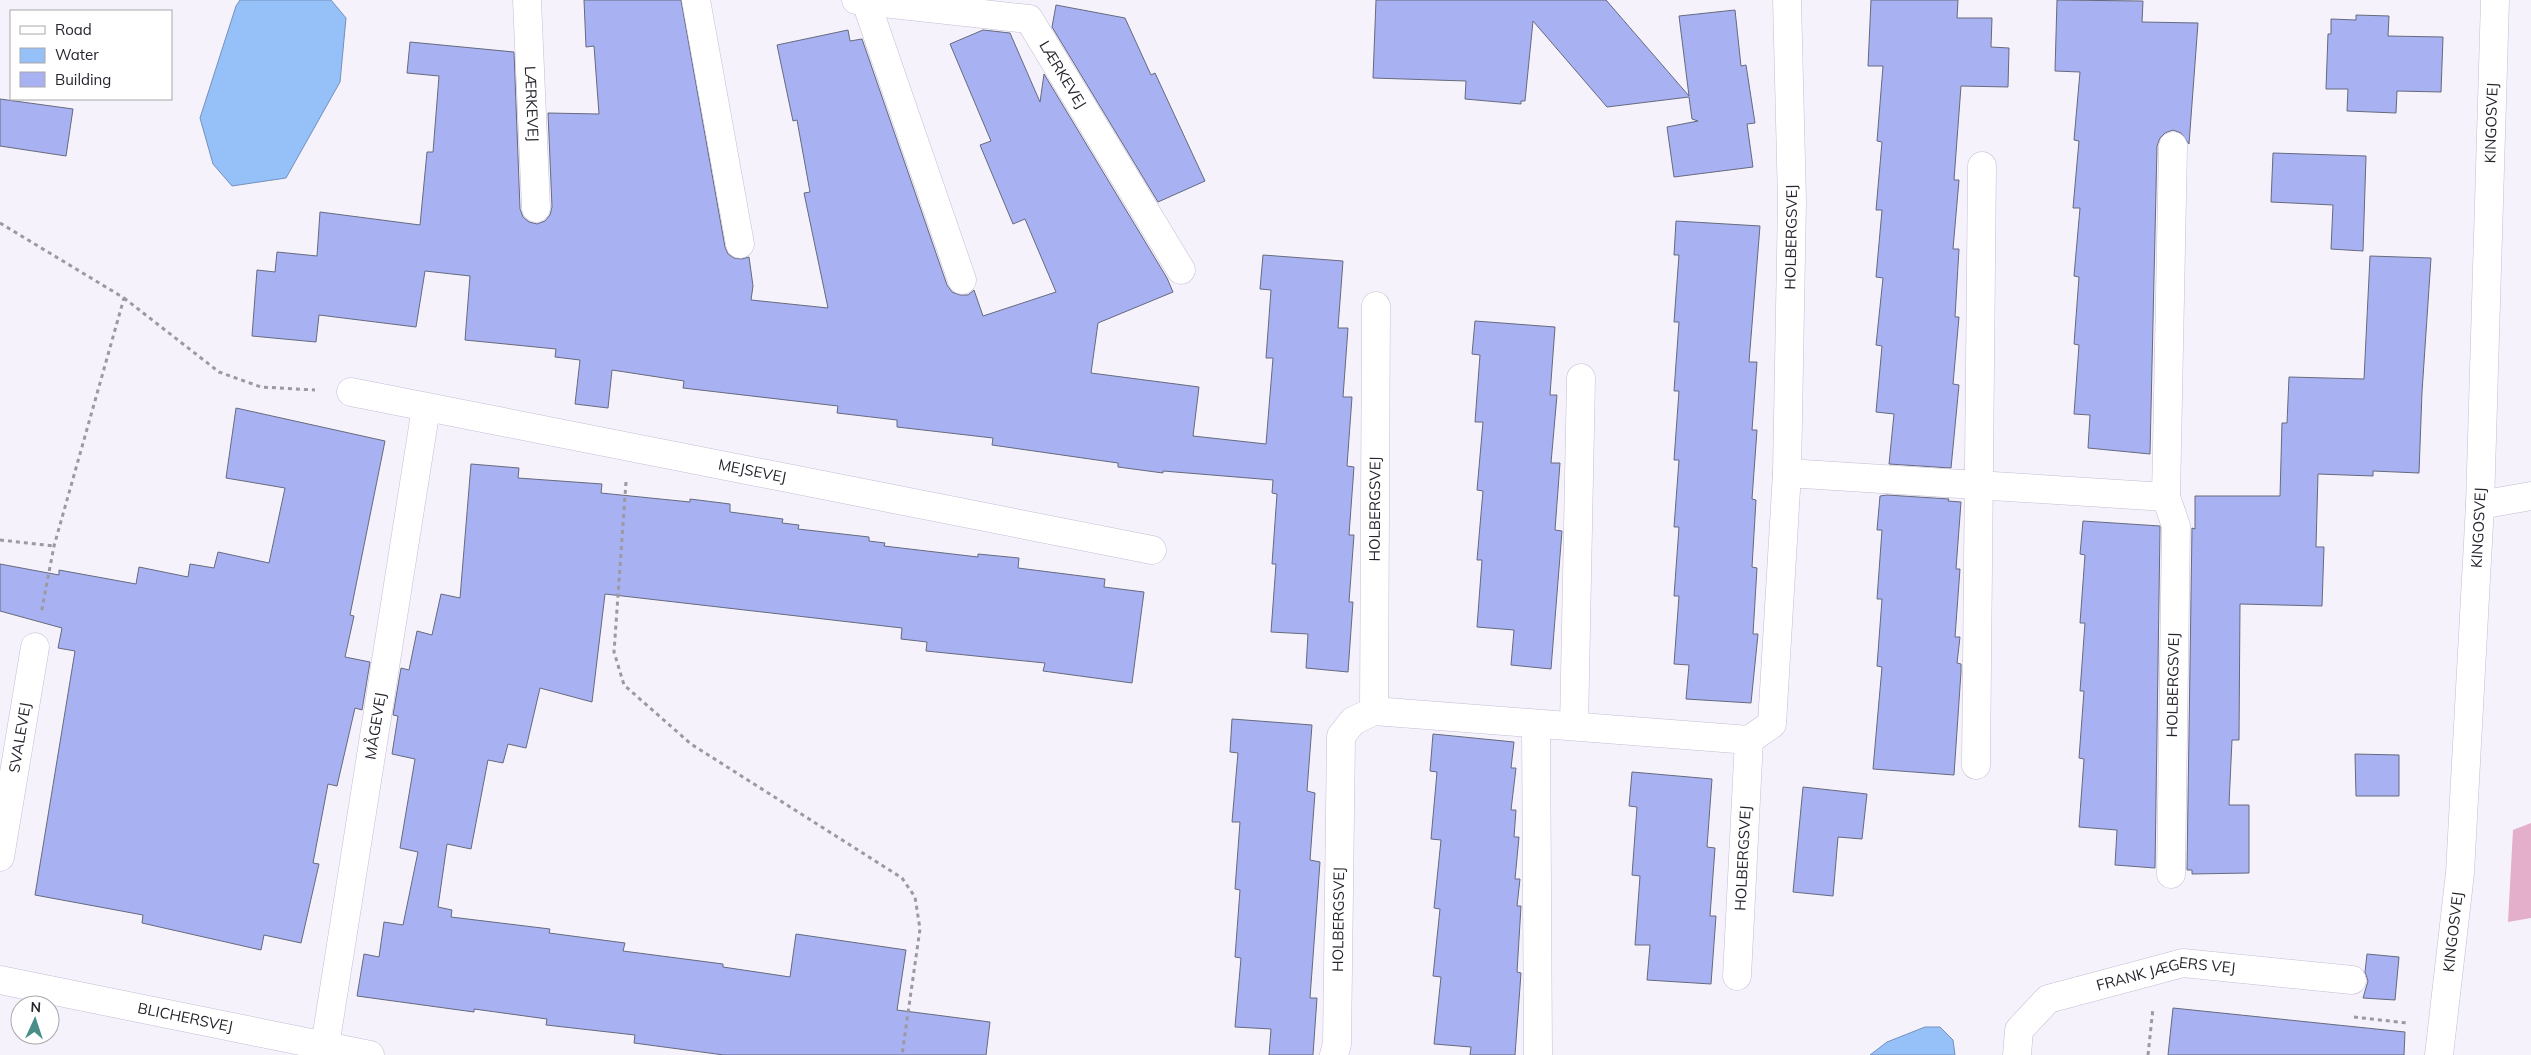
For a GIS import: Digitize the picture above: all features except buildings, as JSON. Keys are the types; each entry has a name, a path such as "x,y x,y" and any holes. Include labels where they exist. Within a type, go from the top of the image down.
{"street":[{"name":"LÆRKEVEJ","path":"527,0 536,208"},
{"path":"696,0 740,244"},
{"name":"HOLBERGSVEJ","path":"1737,976 1749,740 1772,724 1787,473 1792,201 1787,0"},
{"name":"KINGOSVEJ","path":"2439,1055 2460,873 2480,504 2495,0"},
{"name":"LÆRKEVEJ","path":"962,280 861,1 1029,19 1181,270"},
{"name":"HOLBERGSVEJ","path":"2171,874 2176,526 2166,497 2173,146"},
{"path":"1976,765 1982,166"},
{"name":"HOLBERGSVEJ","path":"1334,1055 1337,1044 1341,736 1353,721 1374,711 1376,306"},
{"path":"1574,726 1581,378"},
{"name":"MEJSEVEJ","path":"351,392 1152,550"},
{"name":"MÅGEVEJ","path":"325,1046 426,408"},
{"path":"1787,473 2166,497"},
{"path":"2480,504 2531,496"},
{"name":"SVALEVEJ","path":"0,857 35,647"},
{"path":"1374,711 1749,740"},
{"path":"1536,724 1538,1055"},
{"name":"FRANK JÆGERS VEJ","path":"2017,1055 2019,1030 2048,999 2183,963 2352,980"},
{"name":"BLICHERSVEJ","path":"0,980 370,1055"}],"path":[{"path":"0,223 124,298 219,372 260,387 351,392"},
{"path":"35,647 54,546 124,298"},
{"path":"629,447 614,652 624,685 691,744 902,878 915,897 920,929 902,1055"},
{"path":"0,540 54,546"},
{"path":"2148,1055 2153,1006"},
{"path":"2346,1016 2443,1027"}],"shaded area":[{"path":"2531,823 2531,918 2508,922 2513,830"}],"water":[{"path":"240,0 331,0 346,18 340,82 286,178 232,186 213,164 200,118 236,6"},
{"path":"1925,1027 1940,1027 1953,1040 1955,1055 1870,1055 1887,1042"}]}
